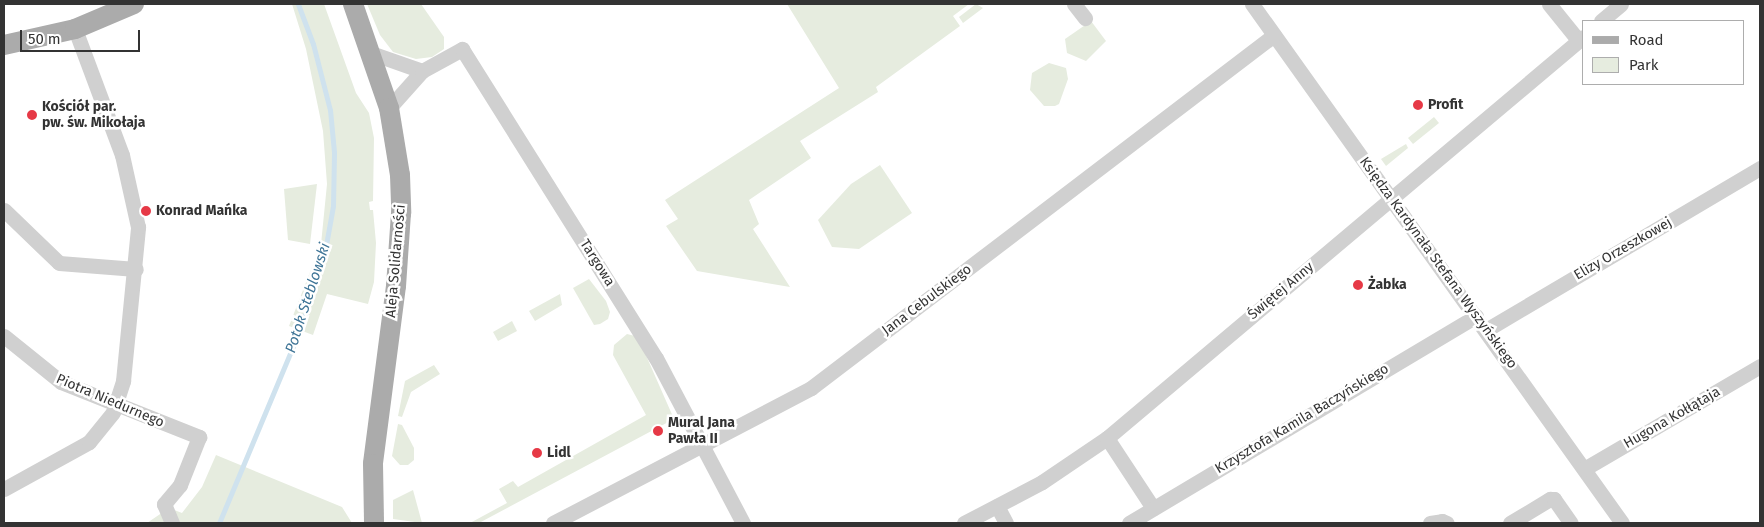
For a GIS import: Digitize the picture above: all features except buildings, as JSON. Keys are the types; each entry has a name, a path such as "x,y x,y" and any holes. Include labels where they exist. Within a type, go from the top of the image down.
{"main road":[{"path":"4,44 75,29 134,4"},
{"name":"Aleja Solidarności","path":"353,4 389,108 400,175 401,213 396,286 373,464 374,523"}],"street":[{"path":"1074,4 1085,18"},
{"name":"Księdza Kardynała Stefana Wyszyńskiego","path":"1252,4 1486,330 1619,522"},
{"path":"1549,4 1581,39"},
{"path":"1602,20 1621,4"},
{"path":"4,489 83,447 102,429 117,404 129,340 138,227 128,177 114,129 75,29"},
{"name":"Jana Cebulskiego","path":"553,523 700,444 802,393 1274,35"},
{"name":"Świętej Anny","path":"964,523 1067,467 1107,438 1581,39"},
{"name":"Targowa","path":"389,108 422,71 462,49 638,326 743,523"},
{"path":"371,53 422,71"},
{"name":"Elizy Orzeszkowej","path":"1486,330 1760,168"},
{"path":"4,210 59,263 136,269"},
{"name":"Krzysztofa Kamila Baczyńskiego","path":"1136,521 1153,508 1476,316"},
{"name":"Piotra Niedurnego","path":"4,336 56,380 199,437 180,485 164,504 172,523"},
{"name":"Hugona Kołłątaja","path":"1584,469 1760,366"},
{"path":"1107,438 1153,508"},
{"path":"1510,523 1550,499 1554,499 1571,523"},
{"path":"996,506 1006,523"},
{"path":"1430,523 1442,521 1447,523"}],"green space":[{"path":"292,4 324,4 356,93 369,113 374,138 373,201 369,202 370,210 373,210 376,243 374,282 368,304 327,294 313,335 289,326 321,244 327,184 323,131 306,49"},
{"path":"367,4 421,4 444,37 444,49 432,57 416,59 393,52 380,35"},
{"path":"787,4 969,4 953,16 960,26 876,87 878,92 800,141 811,158 749,200 759,224 753,229 790,287 697,271 666,226 678,219 665,200 839,88"},
{"path":"976,4 983,8 963,23 959,17"},
{"path":"1091,21 1106,41 1086,61 1067,53 1065,39"},
{"path":"1049,63 1066,68 1068,79 1059,104 1055,106 1044,106 1030,90 1032,73"},
{"path":"1434,117 1439,123 1413,144 1408,138"},
{"path":"1406,144 1408,148 1386,166 1381,159"},
{"path":"880,165 912,213 859,249 832,247 818,220 851,184"},
{"path":"317,184 310,244 288,240 284,189"},
{"path":"589,279 606,301 610,312 608,319 600,324 594,325 573,288"},
{"path":"560,294 562,305 535,321 529,311"},
{"path":"512,321 517,331 498,341 493,332"},
{"path":"627,334 635,336 641,344 674,419 479,523 470,523 507,503 499,489 513,481 518,487 646,415 613,355 614,345"},
{"path":"434,365 440,374 411,392 402,417 398,416 405,381"},
{"path":"398,424 402,425 414,448 414,460 408,465 400,465 392,456"},
{"path":"216,455 342,507 352,523 147,523 169,508 182,513 202,487"},
{"path":"413,490 422,523 393,519 393,500"}],"waterway":[{"name":"Potok Steblowski","path":"219,523 301,327 324,256 333,206 334,152 330,110 313,44 298,4"}],"place":[{"name":"Profit","path":"1418,105"},
{"name":"Kościół par. pw. św. Mikołaja","path":"32,115"},
{"name":"Konrad Mańka","path":"146,211"},
{"name":"Żabka","path":"1358,285"},
{"name":"Mural Jana Pawła II","path":"658,431"},
{"name":"Lidl","path":"537,453"}]}
